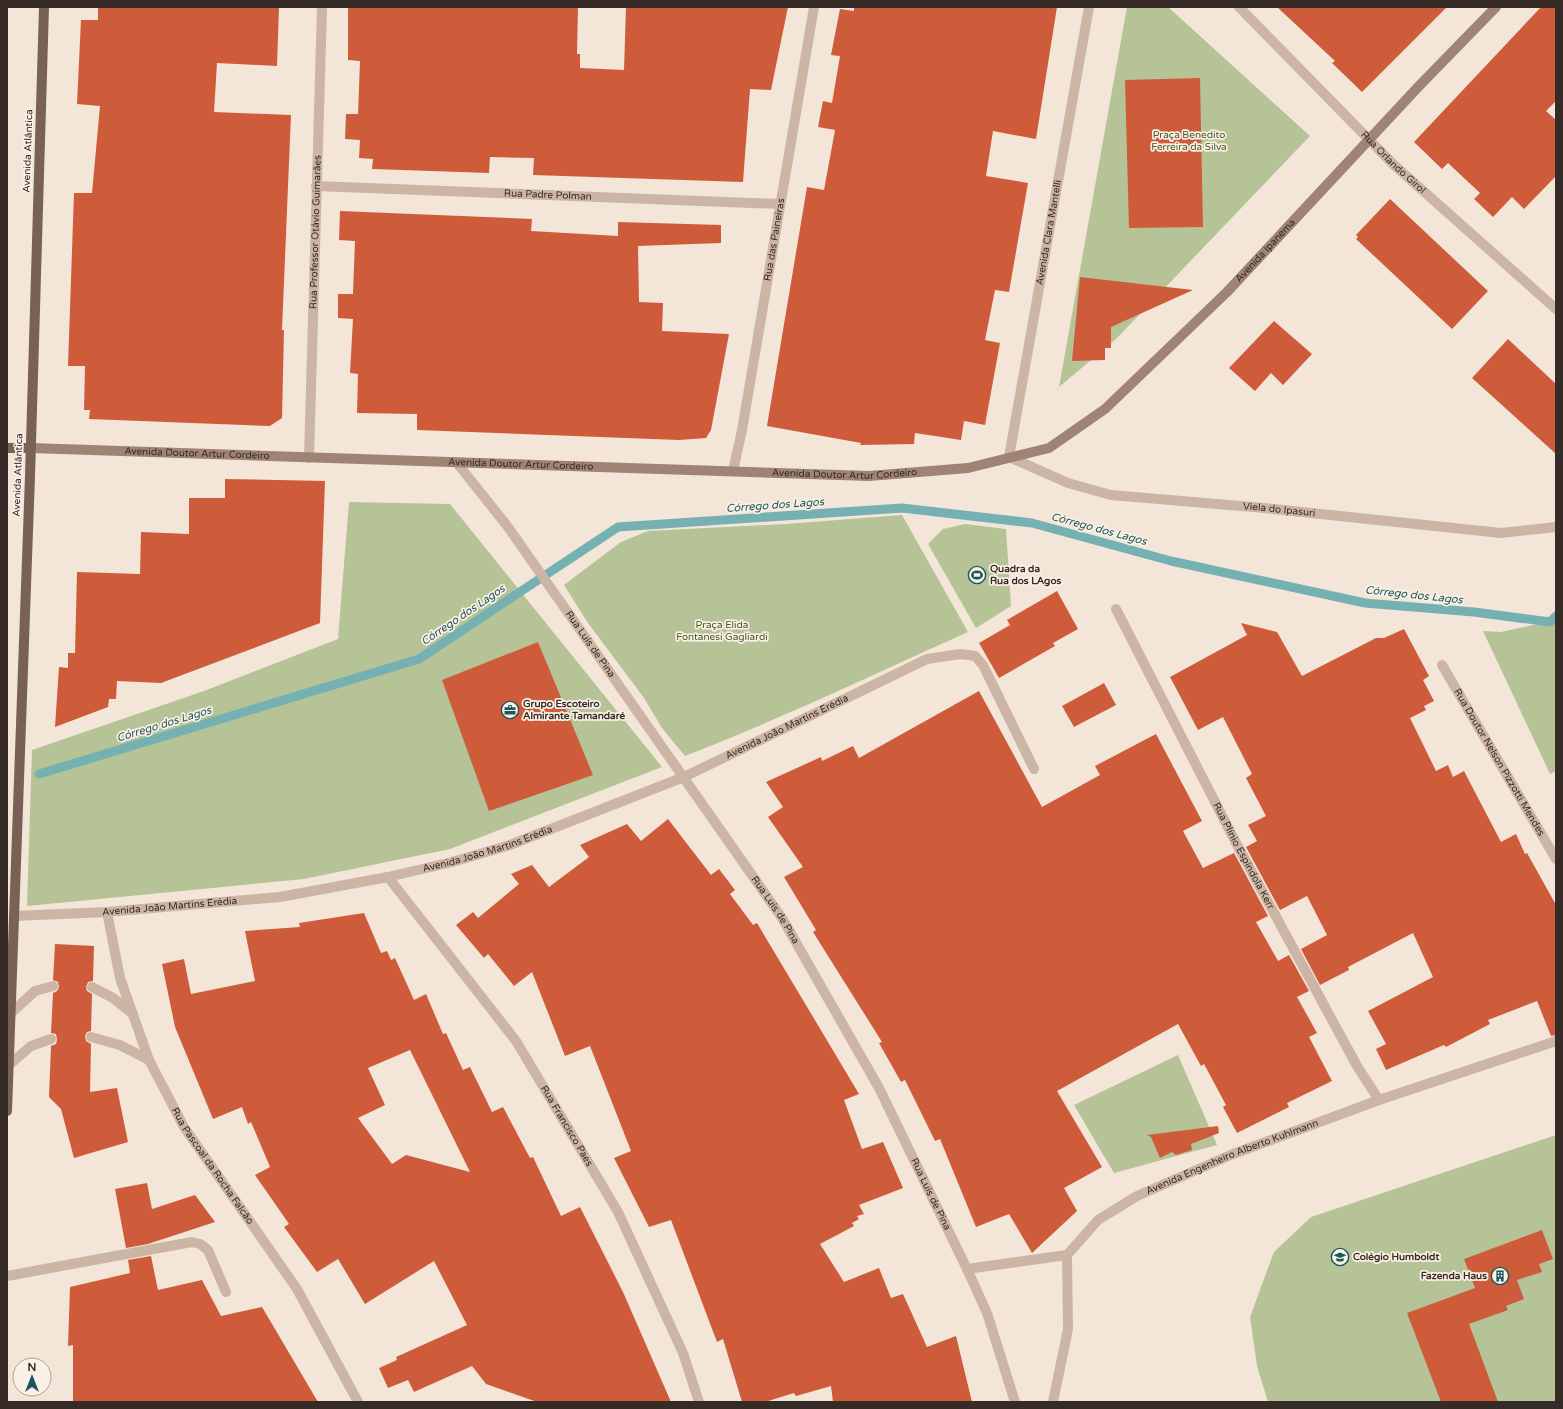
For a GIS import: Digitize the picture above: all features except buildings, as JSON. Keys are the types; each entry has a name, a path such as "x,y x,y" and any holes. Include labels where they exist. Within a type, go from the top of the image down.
{"main road":[{"name":"Avenida Atlântica","path":"7,1111 31,448 44,7"},
{"path":"7,448 31,448"}],"street":[{"name":"Rua Professor Otávio Guimarães","path":"309,458 322,7"},
{"name":"Rua das Paineiras","path":"733,471 742,430 814,7"},
{"name":"Avenida Clara Mantelli","path":"1009,457 1089,7"},
{"name":"Rua Orlando Girol","path":"1240,7 1394,165 1556,309"},
{"name":"Avenida Ipanema","path":"1009,457 1049,448 1105,409 1227,292 1496,7"},
{"name":"Rua Padre Polman","path":"316,186 780,204"},
{"name":"Avenida Doutor Artur Cordeiro","path":"31,448 869,476 968,468 1009,457"},
{"name":"Viela do Ipasuri","path":"1009,457 1068,483 1111,495 1264,508 1501,533 1556,527"},
{"name":"Rua Luís de Pina","path":"457,463 508,527 591,642 782,918 878,1088 967,1269 987,1313 1015,1402"},
{"name":"Rua Plínio Espíndola Kerr","path":"1116,608 1235,841 1357,1066 1379,1100"},
{"name":"Avenida João Martins Erédia","path":"14,916 107,912 280,897 388,877 452,862 510,844 684,776 928,659 961,654 975,656 983,666 1034,769"},
{"name":"Rua Doutor Nelson Pizzotti Mendes","path":"1442,665 1556,859"},
{"name":"Rua Francisco Paes","path":"388,877 516,1041 618,1212 683,1353 699,1402"},
{"name":"Rua Pascoal da Rocha Falcão","path":"107,912 120,978 149,1060 184,1127 298,1289 358,1402"},
{"path":"10,1014 35,992 53,986"},
{"path":"92,987 113,998 133,1014"},
{"path":"91,1037 120,1045 149,1060"},
{"path":"9,1065 31,1046 51,1039"},
{"name":"Avenida Engenheiro Alberto Kuhlmann","path":"1067,1255 1098,1220 1137,1196 1233,1154 1379,1100 1556,1041"},
{"path":"7,1276 192,1242 200,1244 208,1250 226,1292"},
{"path":"967,1269 1067,1255 1068,1330 1053,1402"}],"green space":[{"name":"Praça Benedito Ferreira da Silva","path":"1127,7 1168,7 1310,136 1116,339 1059,387"},
{"path":"349,502 450,504 662,767 450,849 304,879 27,906 32,750 204,691 338,639"},
{"name":"Praça Elida Fontanesi Gagliardi","path":"902,515 968,632 792,712 685,756 662,728 644,698 588,623 564,585 621,542 648,531 786,524"},
{"name":"Quadra da Rua dos LAgos","path":"965,524 1006,529 1011,606 976,628 928,544 943,529"},
{"path":"1556,620 1556,771 1550,774 1483,631 1501,632"},
{"path":"1178,1055 1217,1145 1114,1173 1074,1105"},
{"path":"1556,1135 1556,1402 1268,1402 1257,1366 1250,1317 1274,1252 1311,1217"}],"waterway":[{"name":"Córrego dos Lagos","path":"39,774 419,659 618,527 902,508 1032,523 1171,561 1365,603 1474,612 1550,622 1556,616"}],"place":[{"name":"Quadra da Rua dos LAgos","path":"977,575"},
{"name":"Grupo Escoteiro Almirante Tamandaré","path":"510,710"},
{"name":"Colégio Humboldt","path":"1340,1257"},
{"name":"Fazenda Haus","path":"1500,1276"}]}
